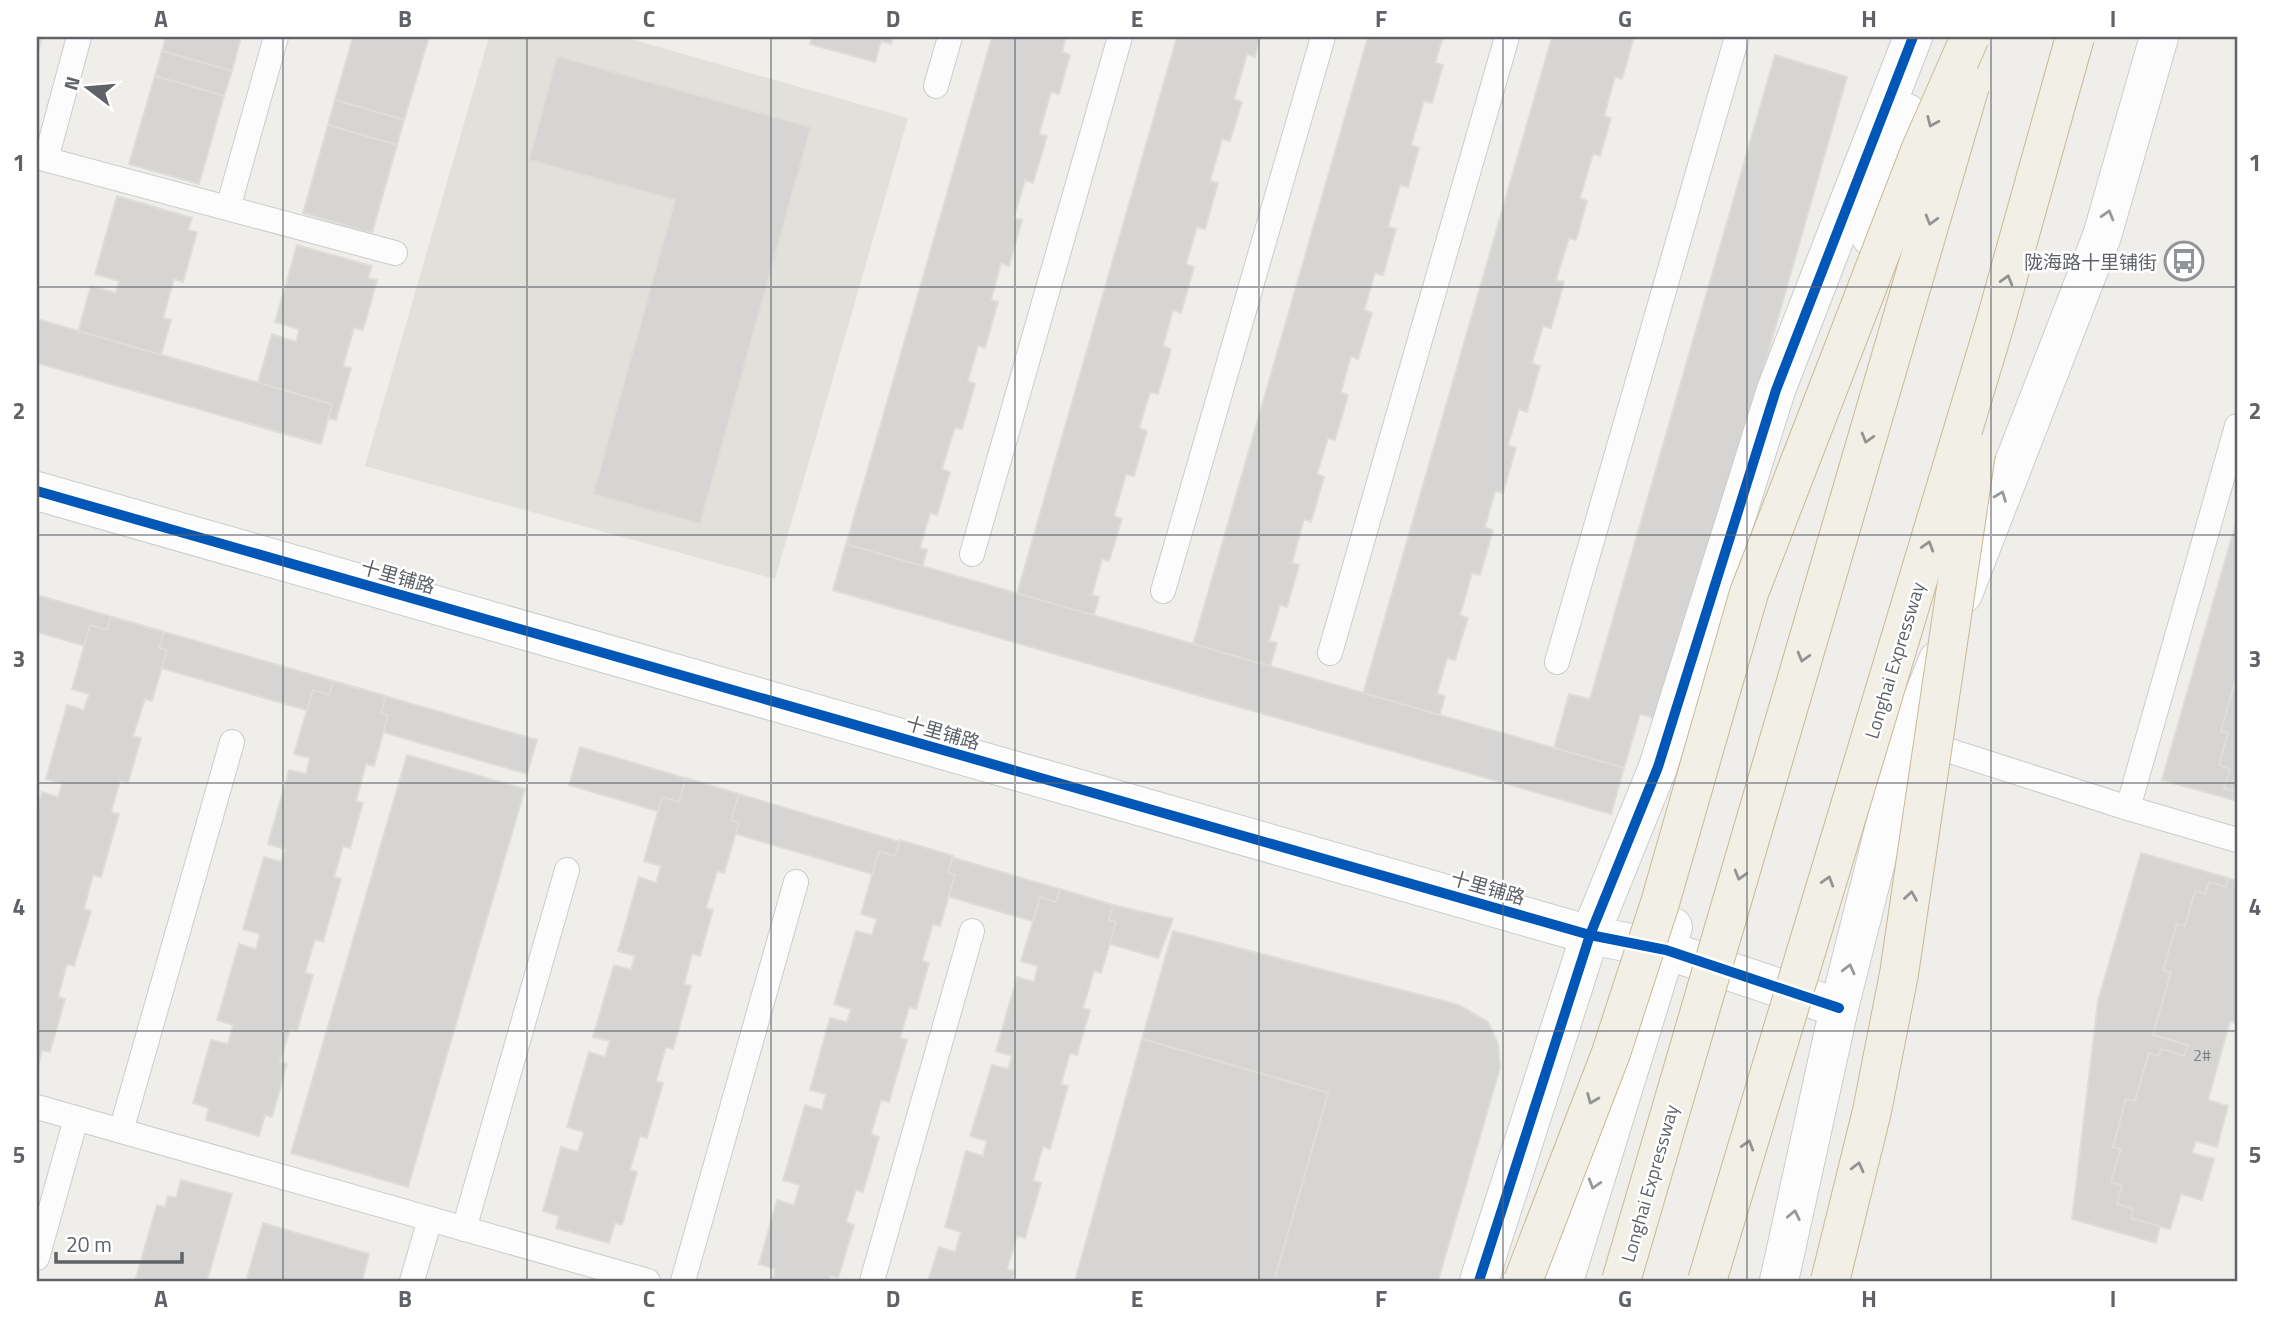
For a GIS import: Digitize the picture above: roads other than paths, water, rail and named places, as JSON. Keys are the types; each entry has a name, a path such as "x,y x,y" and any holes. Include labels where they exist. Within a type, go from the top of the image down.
{"highway":[{"path":"1522,1281 1611,1053 1652,928 1749,593 1920,151 1970,37"},
{"name":"Longhai Expressway","path":"1621,1281 1984,37"},
{"name":"Longhai Expressway","path":"1707,1281 1994,327 2076,37"},
{"path":"1830,1281 1872,1111 1899,974 1994,327"}],"street":[{"path":"1479,1281 1590,935 1658,767 1776,390 1913,37"},
{"path":"1564,1281 1666,950 1929,37"},
{"path":"1779,1281 1839,1008 1908,738 2102,236 2159,37"},
{"name":"十里铺路","path":"37,491 1590,935 1666,950 1839,1008"}],"lane":[{"path":"79,37 41,158 395,253"},
{"path":"229,208 276,37"},
{"path":"936,86 950,37"},
{"path":"972,554 1120,37"},
{"path":"1163,592 1323,37"},
{"path":"1330,653 1507,37"},
{"path":"1557,662 1737,37"},
{"path":"2128,808 2237,426"},
{"path":"1908,738 2237,840"},
{"path":"121,1131 232,742"},
{"path":"464,1229 567,870"},
{"path":"683,1281 796,882"},
{"path":"872,1281 972,931"},
{"path":"37,1107 464,1229 593,1274 648,1281"},
{"path":"37,1258 76,1119"},
{"path":"412,1281 430,1219"}],"place":[{"name":"陇海路十里铺街","path":"2184,261"}]}
